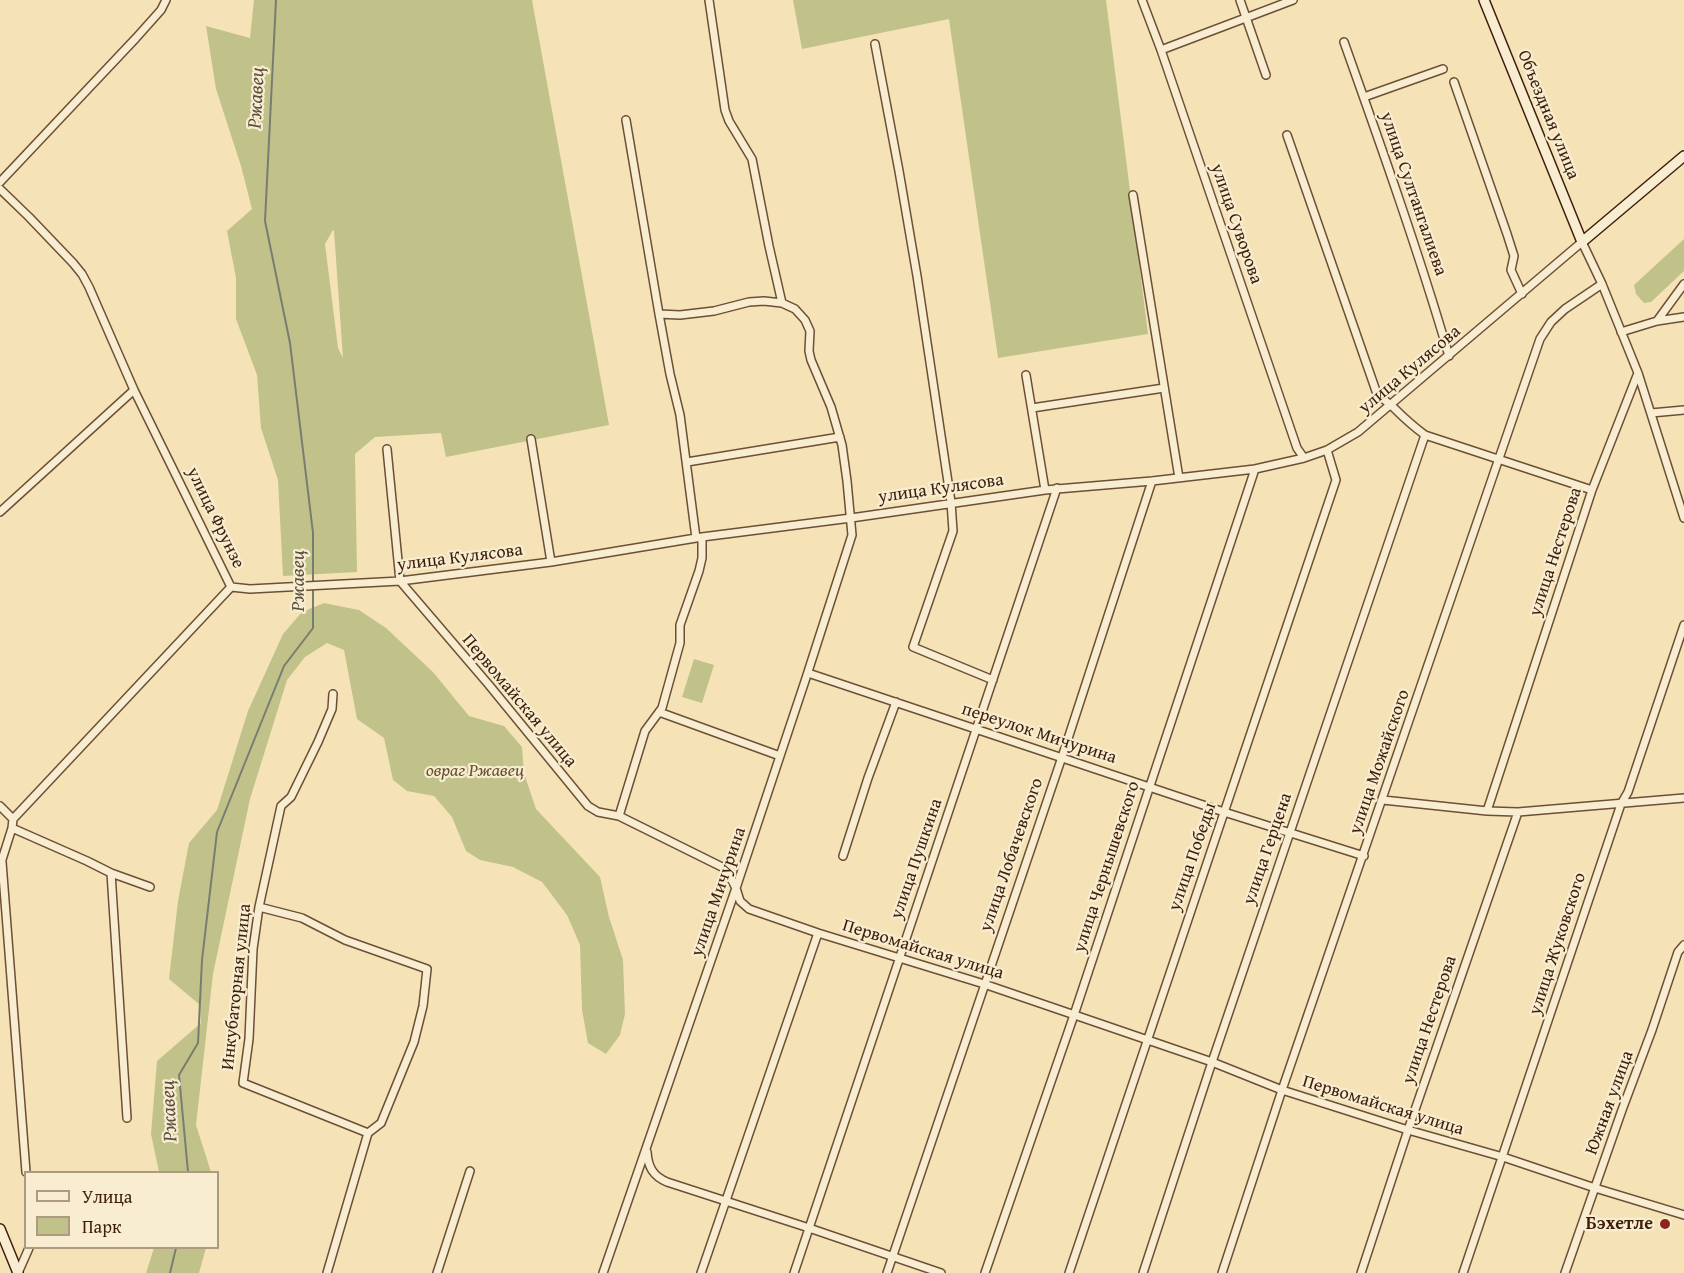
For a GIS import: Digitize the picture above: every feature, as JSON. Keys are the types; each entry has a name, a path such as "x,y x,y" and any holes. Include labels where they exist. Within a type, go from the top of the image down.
{"street":[{"path":"0,182 161,10 166,0"},
{"path":"658,314 680,315 714,311 749,302 782,303 752,159 729,122 725,110 709,0"},
{"name":"улица Суворова","path":"1142,0 1297,448 1304,458"},
{"path":"1240,0 1266,75"},
{"path":"1161,51 1293,0"},
{"name":"Объездная улица","path":"1484,0 1582,242"},
{"name":"улица Султангалиева","path":"1344,42 1420,258 1449,356"},
{"path":"875,44 917,276 951,502 953,531 913,646 993,680"},
{"path":"1364,97 1443,69"},
{"path":"1454,82 1507,234 1514,256 1511,270 1522,294"},
{"path":"619,816 645,731 662,708 680,643 680,625 702,558 680,415 658,314 626,120"},
{"path":"1287,135 1376,391 1381,399 1425,435 1592,490"},
{"path":"1684,156 1582,242 1602,284 1638,373 1682,501 1684,518"},
{"name":"улица Фрунзе","path":"0,189 82,274 134,390 231,587 13,819"},
{"path":"1133,195 1179,478"},
{"name":"улица Кулясова","path":"231,587 250,589 400,581 551,562 699,538 1057,488 1152,481 1255,469 1304,458 1327,450 1358,432 1582,242"},
{"name":"улица Можайского","path":"1222,1273 1282,1090 1540,339 1551,321 1602,284"},
{"path":"1656,321 1684,284"},
{"name":"улица Мичурина","path":"603,1273 736,888 852,535 840,437 831,407 811,360 810,331 805,320 795,309 782,303"},
{"path":"1621,332 1656,321 1684,317"},
{"name":"улица Нестерова","path":"1487,812 1592,490 1638,373"},
{"path":"1026,375 1045,490"},
{"path":"1032,408 1164,388"},
{"path":"1,509 134,390"},
{"path":"1650,413 1684,410"},
{"name":"улица Герцена","path":"1143,1273 1212,1062 1425,435"},
{"path":"687,462 840,437"},
{"path":"531,439 551,562"},
{"path":"387,449 400,581"},
{"name":"улица Победы","path":"1068,1273 1336,480 1327,450"},
{"name":"улица Чернышевского","path":"985,1273 1074,1015 1255,469"},
{"name":"улица Лобачевского","path":"887,1273 1062,758 1152,481"},
{"name":"улица Пушкина","path":"794,1273 1057,488"},
{"name":"Первомайская улица","path":"400,581 588,806 598,813 619,816 726,870 740,901 749,909 818,933 984,984 1212,1062 1282,1090 1684,1215"},
{"name":"улица Жуковского","path":"1463,1273 1621,804 1628,792 1684,625"},
{"name":"переулок Мичурина","path":"808,673 1224,812 1364,856"},
{"name":"Инкубаторная улица","path":"333,694 332,709 318,742 291,797 281,806 259,907 253,949 249,1039 243,1083 368,1133"},
{"path":"843,856 896,702"},
{"path":"659,712 780,756"},
{"path":"1383,800 1487,812 1518,812 1684,798"},
{"path":"0,806 13,819 1,864 26,1171"},
{"name":"улица Нестерова","path":"1361,1273 1518,812"},
{"path":"12,828 111,873 150,887"},
{"path":"111,873 127,1118"},
{"path":"259,907 302,918 345,940 428,969 423,1006 414,1042 381,1123 368,1133 327,1273"},
{"path":"701,1273 818,933"},
{"name":"Южная улица","path":"1565,1273 1622,1110 1653,1030 1678,952 1684,945"},
{"path":"646,1149 649,1167 660,1179 941,1273"},
{"path":"437,1273 470,1171"},
{"path":"0,1229 18,1273"},
{"path":"18,1273 29,1249"}],"green space":[{"path":"254,0 532,0 609,425 446,457 441,433 375,437 355,454 357,572 283,576 278,480 261,428 257,375 236,319 236,278 227,231 252,209 241,166 216,89 206,26 250,38","holes":["334,231 343,358 338,348 325,244"]},
{"path":"793,0 1106,0 1148,334 998,358 949,19 802,49"},
{"path":"1684,239 1684,271 1651,302 1644,303 1636,294 1634,285"},
{"name":"овраг Ржавец","path":"324,603 359,610 386,628 433,672 469,716 504,726 522,747 524,773 536,809 600,877 609,917 623,960 625,1014 620,1035 606,1054 588,1043 582,1010 580,945 567,915 542,882 513,867 480,860 466,851 452,817 434,796 407,791 393,780 384,738 357,719 344,650 327,643 305,657 287,680 250,799 213,974 196,1125 211,1171 159,1171 151,1134 157,1061 201,1023 200,1005 169,979 178,901 189,843 217,810 248,711 283,634 302,612"},
{"path":"694,659 714,665 702,703 682,697"},
{"path":"154,1249 206,1249 199,1273 146,1273"}],"waterway":[{"name":"Ржавец","path":"188,1171 179,1075 198,1043 202,960 217,832 284,666 313,628 313,533 290,343 265,221 276,0"},
{"name":"Ржавец","path":"170,1273 176,1249"}],"place":[{"name":"Бэхетле","path":"1665,1224"}]}
